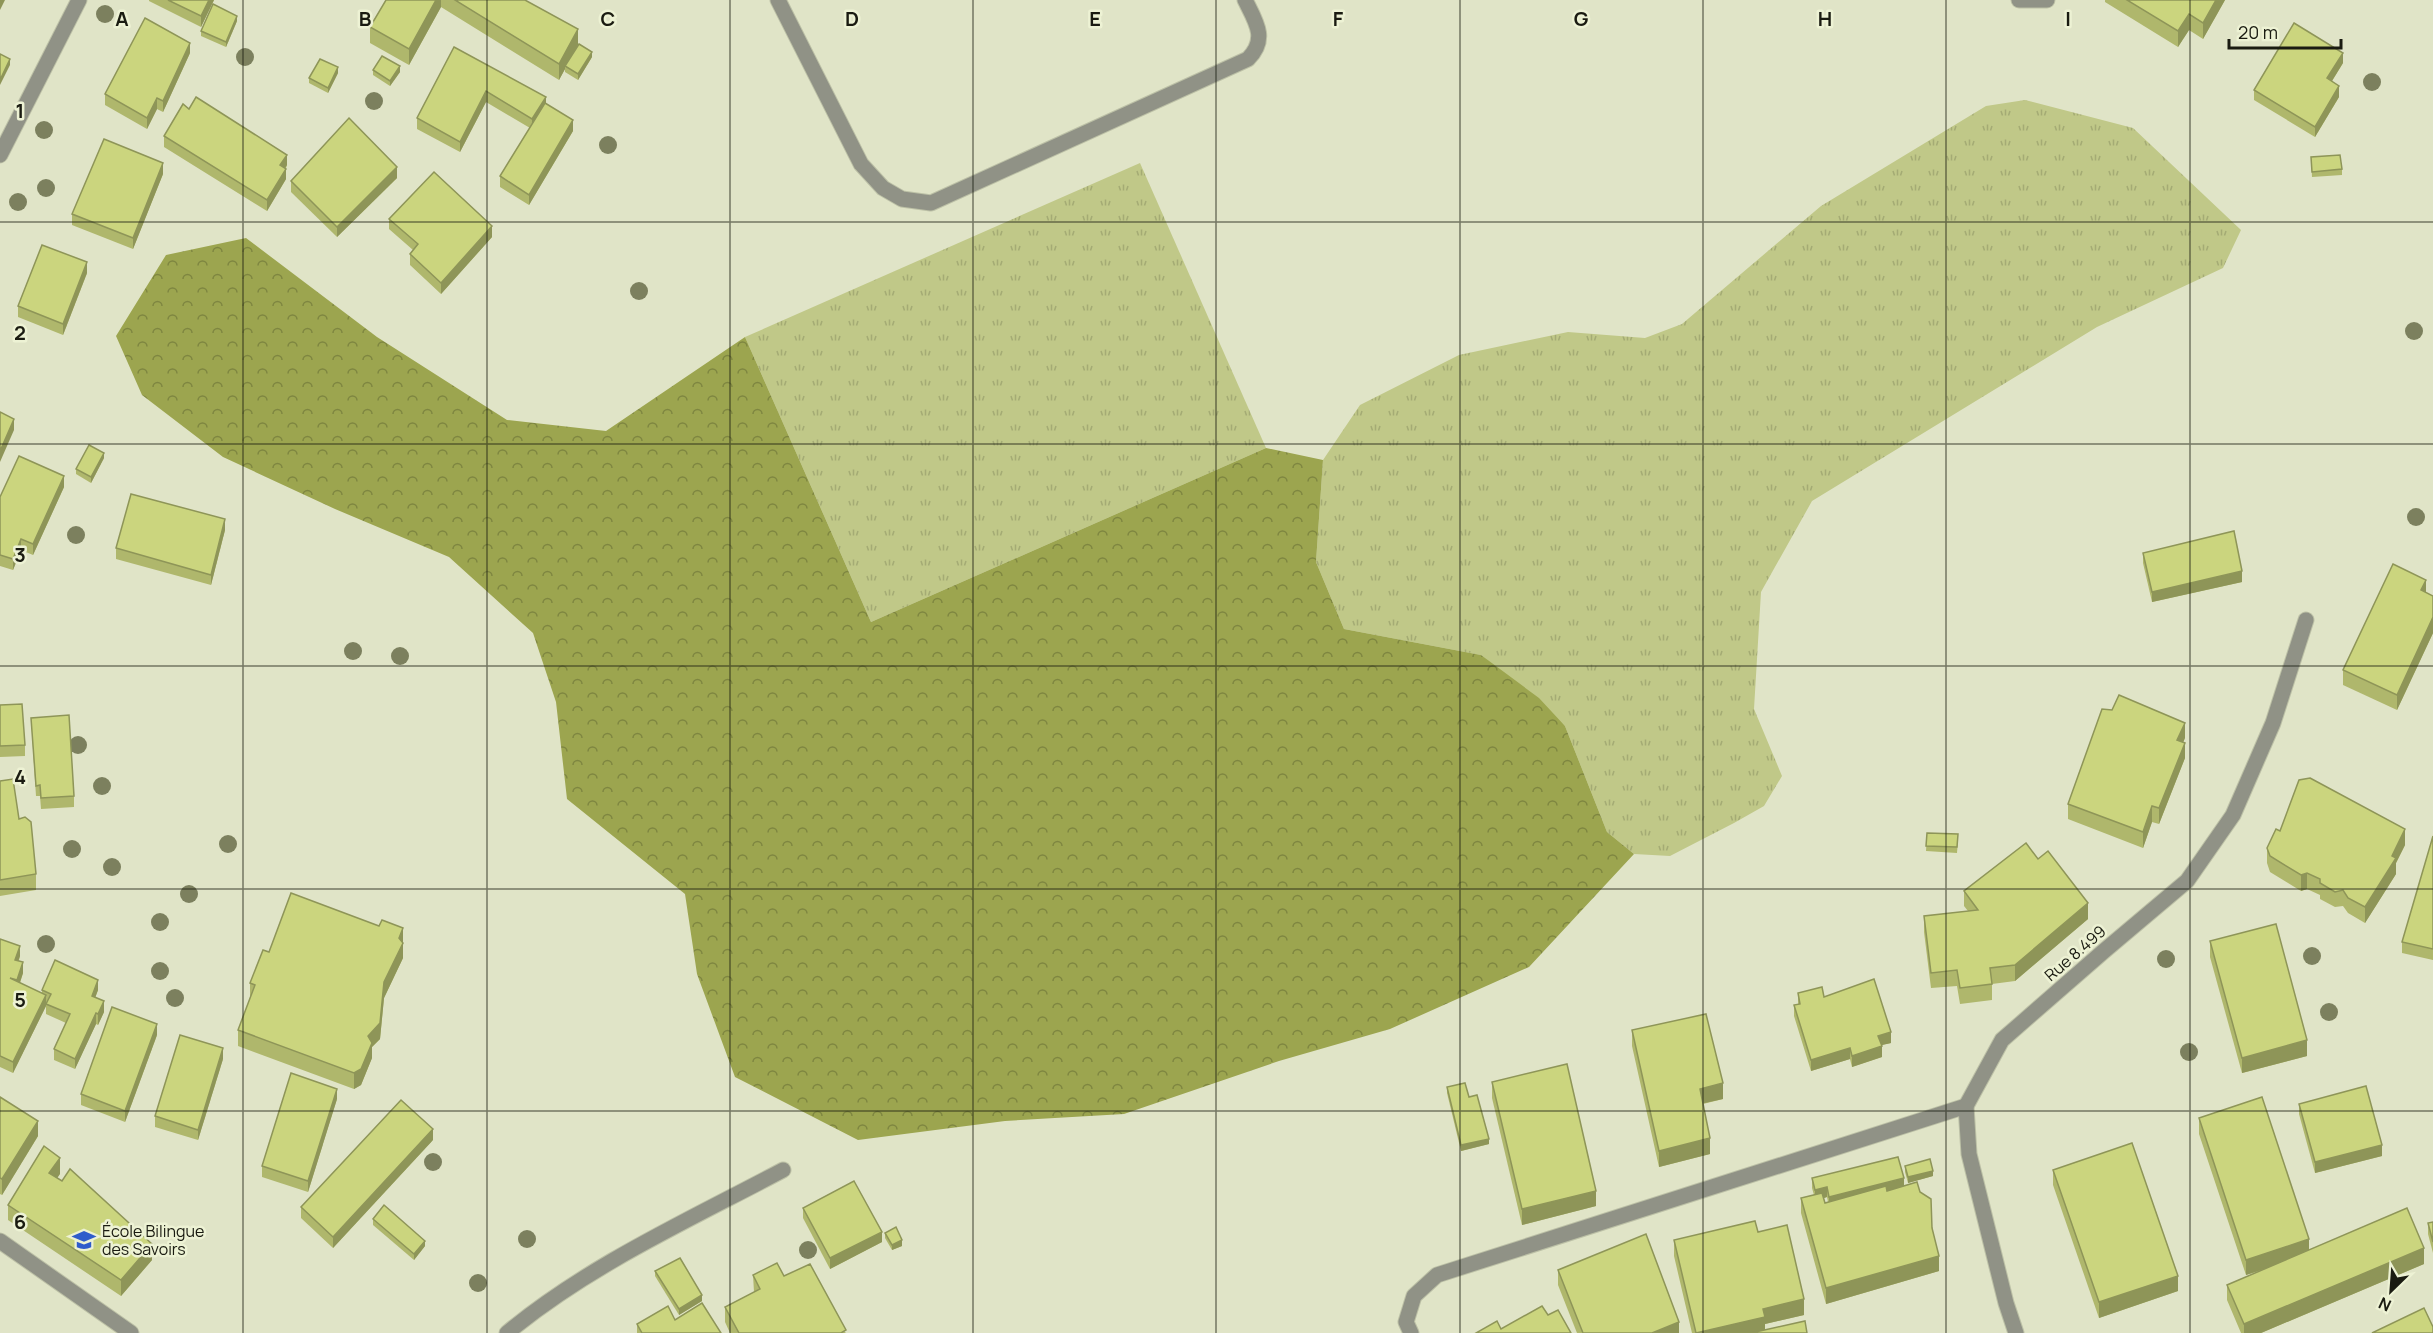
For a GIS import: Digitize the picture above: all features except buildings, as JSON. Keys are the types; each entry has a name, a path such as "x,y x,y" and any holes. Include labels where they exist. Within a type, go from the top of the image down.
{"street":[{"path":"0,155 79,0"},
{"path":"778,0 861,164 883,188 902,199 931,203 1248,59 1257,50 1260,34 1245,0"},
{"path":"2019,0 2047,0"},
{"name":"Rue 8.499","path":"1966,1106 2002,1040 2187,881 2234,815 2273,723 2306,620"},
{"path":"1411,1333 1406,1323 1414,1296 1437,1275 1966,1106 1969,1154 2006,1303 2016,1333"},
{"path":"507,1333 531,1313 627,1252 783,1170"},
{"path":"0,1241 131,1333"}],"green space":[{"path":"2025,100 2133,128 2241,230 2223,268 2097,327 1812,501 1761,592 1754,709 1782,776 1764,806 1670,856 1634,854 1607,832 1565,726 1481,655 1344,629 1316,562 1323,460 1360,405 1459,355 1568,332 1645,338 1682,324 1821,206 1986,106"},
{"path":"1140,163 1266,448 871,622 745,337"},
{"path":"246,238 377,337 507,420 606,431 745,337 871,622 1266,448 1323,460 1316,562 1344,629 1481,655 1539,698 1565,726 1607,832 1634,854 1529,967 1390,1029 1279,1061 1124,1114 1005,1121 858,1140 735,1077 697,974 685,894 567,799 556,702 533,633 449,557 335,509 223,457 142,395 116,336 166,255"}],"place":[{"name":"École Bilingue des Savoirs","path":"84,1240"}]}
